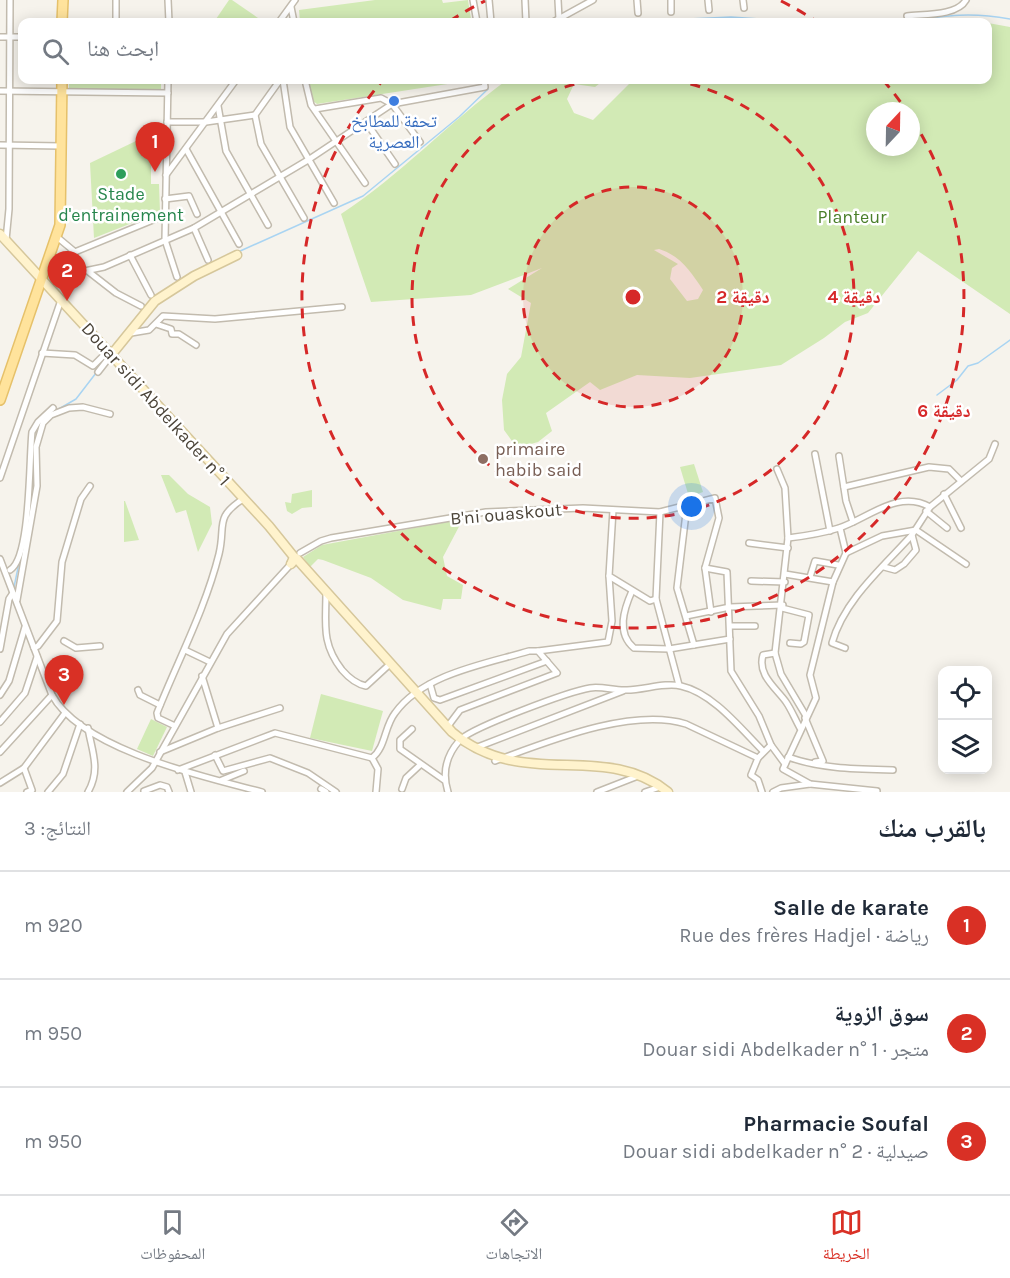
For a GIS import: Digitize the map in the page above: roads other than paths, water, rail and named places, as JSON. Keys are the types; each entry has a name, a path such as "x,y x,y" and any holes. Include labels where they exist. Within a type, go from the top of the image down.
{"main road":[{"path":"62,18 63,0"},
{"path":"0,400 41,277 57,237 60,216 63,84"}],"street":[{"path":"3,237 9,145 10,0"},
{"path":"116,0 116,18"},
{"path":"168,0 168,18"},
{"path":"282,18 296,0"},
{"path":"473,0 476,18"},
{"path":"489,0 491,18"},
{"path":"525,0 526,18"},
{"path":"558,0 559,18"},
{"path":"561,18 593,0"},
{"path":"637,0 638,13"},
{"path":"671,0 671,12"},
{"path":"708,0 709,10"},
{"path":"743,0 744,8"},
{"path":"907,16 960,8 966,0"},
{"path":"291,7 293,18"},
{"path":"0,37 18,37"},
{"path":"168,84 165,240 177,277"},
{"path":"166,176 233,84"},
{"path":"167,122 206,122 255,115 278,84"},
{"path":"282,84 290,127 334,202"},
{"path":"306,84 309,101 365,183"},
{"path":"48,263 69,271 89,272 194,228 220,210 308,160 392,104 485,87 485,84"},
{"path":"0,91 168,93"},
{"path":"315,109 378,97 392,104 420,142"},
{"path":"218,106 226,151 268,225"},
{"path":"255,115 261,144 304,218"},
{"path":"366,122 395,164"},
{"path":"0,145 62,146"},
{"path":"186,149 238,244"},
{"path":"165,199 189,196 197,214"},
{"path":"48,263 165,215"},
{"path":"194,228 208,260"},
{"name":"Douar sidi Abdelkader n° 1","path":"3,237 460,739 495,761 519,767 621,771 640,775"},
{"path":"57,237 75,252"},
{"path":"130,255 151,295"},
{"path":"42,353 75,355 93,366 131,333 155,301 194,276 237,255"},
{"path":"89,272 116,293 141,306"},
{"path":"0,478 61,300"},
{"path":"131,333 146,331 164,316 226,318 342,307"},
{"path":"156,324 171,329 172,334 179,334 196,345"},
{"path":"98,372 110,353"},
{"path":"16,602 38,486 36,447 43,423 51,414 69,408 83,407 110,414"},
{"path":"10,570 17,564 28,515 33,432 38,422 53,408"},
{"path":"845,648 832,643 839,625 853,602 914,532 928,509 989,459 995,444"},
{"path":"815,454 830,531"},
{"path":"839,456 852,522"},
{"path":"844,487 929,467 948,469 961,481"},
{"path":"777,469 784,488 788,548 783,607 775,653 781,674 805,717 823,761 806,763"},
{"path":"34,648 57,621 62,562 81,499 90,486"},
{"path":"944,494 961,528"},
{"name":"B'ni ouaskout","path":"296,557 332,538 479,512 529,509 660,512 715,498 719,518 705,568"},
{"path":"176,726 158,718 160,705 213,579 221,543 223,517 230,508 243,499"},
{"path":"788,538 830,531 891,504 918,501 947,528"},
{"path":"687,505 677,588 694,645"},
{"path":"372,758 380,749 395,712 430,684 483,664 537,651 608,642 612,621 609,576 613,510"},
{"path":"660,512 656,598 679,685"},
{"path":"840,528 846,553"},
{"path":"884,567 895,570 904,564 916,550 914,532"},
{"path":"810,784 783,769 805,717 816,698 810,675 832,582 838,565 846,553 882,536 914,532 966,564"},
{"path":"749,543 788,548"},
{"path":"126,792 155,763 210,662 246,610 296,557"},
{"path":"0,559 52,695 64,712 80,724 155,763 262,792"},
{"path":"810,577 815,561 838,565"},
{"path":"711,612 705,568 727,572 731,671 759,716 771,745 785,764"},
{"path":"785,574 832,582"},
{"path":"609,576 650,601 656,598"},
{"path":"752,580 785,582"},
{"path":"326,590 326,639 330,653 345,673 366,686 391,663"},
{"path":"632,591 622,616 629,644 642,650 669,650 730,639"},
{"path":"0,649 9,599 13,593"},
{"path":"790,643 804,642 810,617 807,613 809,604"},
{"path":"686,616 730,608 783,607 807,613"},
{"path":"824,619 839,625"},
{"path":"0,695 9,681 25,626"},
{"path":"730,626 755,626"},
{"path":"64,641 76,648 100,646"},
{"path":"185,650 210,662"},
{"path":"448,726 460,710 557,673 537,651"},
{"path":"775,653 763,656 762,668 769,683 787,703 800,728"},
{"path":"0,722 25,693 37,657"},
{"path":"430,684 434,698 440,700 547,661"},
{"path":"202,676 218,728"},
{"path":"448,792 444,780 446,764 460,739 485,725 574,692 591,688 626,690 679,685 692,688 713,703 763,751"},
{"path":"138,690 140,695 160,705"},
{"path":"474,749 626,690"},
{"path":"0,752 52,695"},
{"path":"159,752 218,728 280,708"},
{"path":"0,783 24,768 64,712"},
{"path":"495,761 597,727 642,721 674,720 758,758"},
{"path":"48,792 63,774 80,724"},
{"path":"88,728 96,763 96,773 88,792"},
{"path":"412,729 400,740 400,749 444,780"},
{"path":"178,770 275,733 372,758 378,769 376,792"},
{"path":"762,792 758,780 751,775 758,758 771,745"},
{"path":"215,755 223,771 270,758 308,773 336,792"},
{"path":"788,757 806,763 846,769 893,770"},
{"path":"402,789 406,778 420,765"},
{"path":"24,768 32,790 27,792"},
{"path":"222,780 244,771"},
{"path":"185,772 191,792"},
{"path":"597,792 640,775 665,789"},
{"path":"139,781 144,792 160,784 167,787 169,792"},
{"path":"773,792 781,788 810,784 877,791"},
{"path":"645,792 665,789"}],"waterway":[{"path":"935,18 959,15 1010,19"},
{"path":"710,18 745,18"},
{"path":"238,252 363,196 459,117 488,89"},
{"path":"937,395 957,380 968,366 978,363 1010,340"},
{"path":"57,410 76,399 96,373"},
{"path":"30,505 32,477"},
{"path":"14,587 19,563"}],"place":[{"name":"تحفة للمطابخ العصرية","path":"394,101"},
{"name":"Salle de karate","path":"155,172"},
{"name":"Stade d'entrainement","path":"121,174"},
{"name":"سوق الزوية","path":"67,301"},
{"name":"primaire habib said","path":"483,459"},
{"name":"Pharmacie Soufal","path":"64,705"}],"park label":[{"name":"Planteur","path":"852,217"}]}
